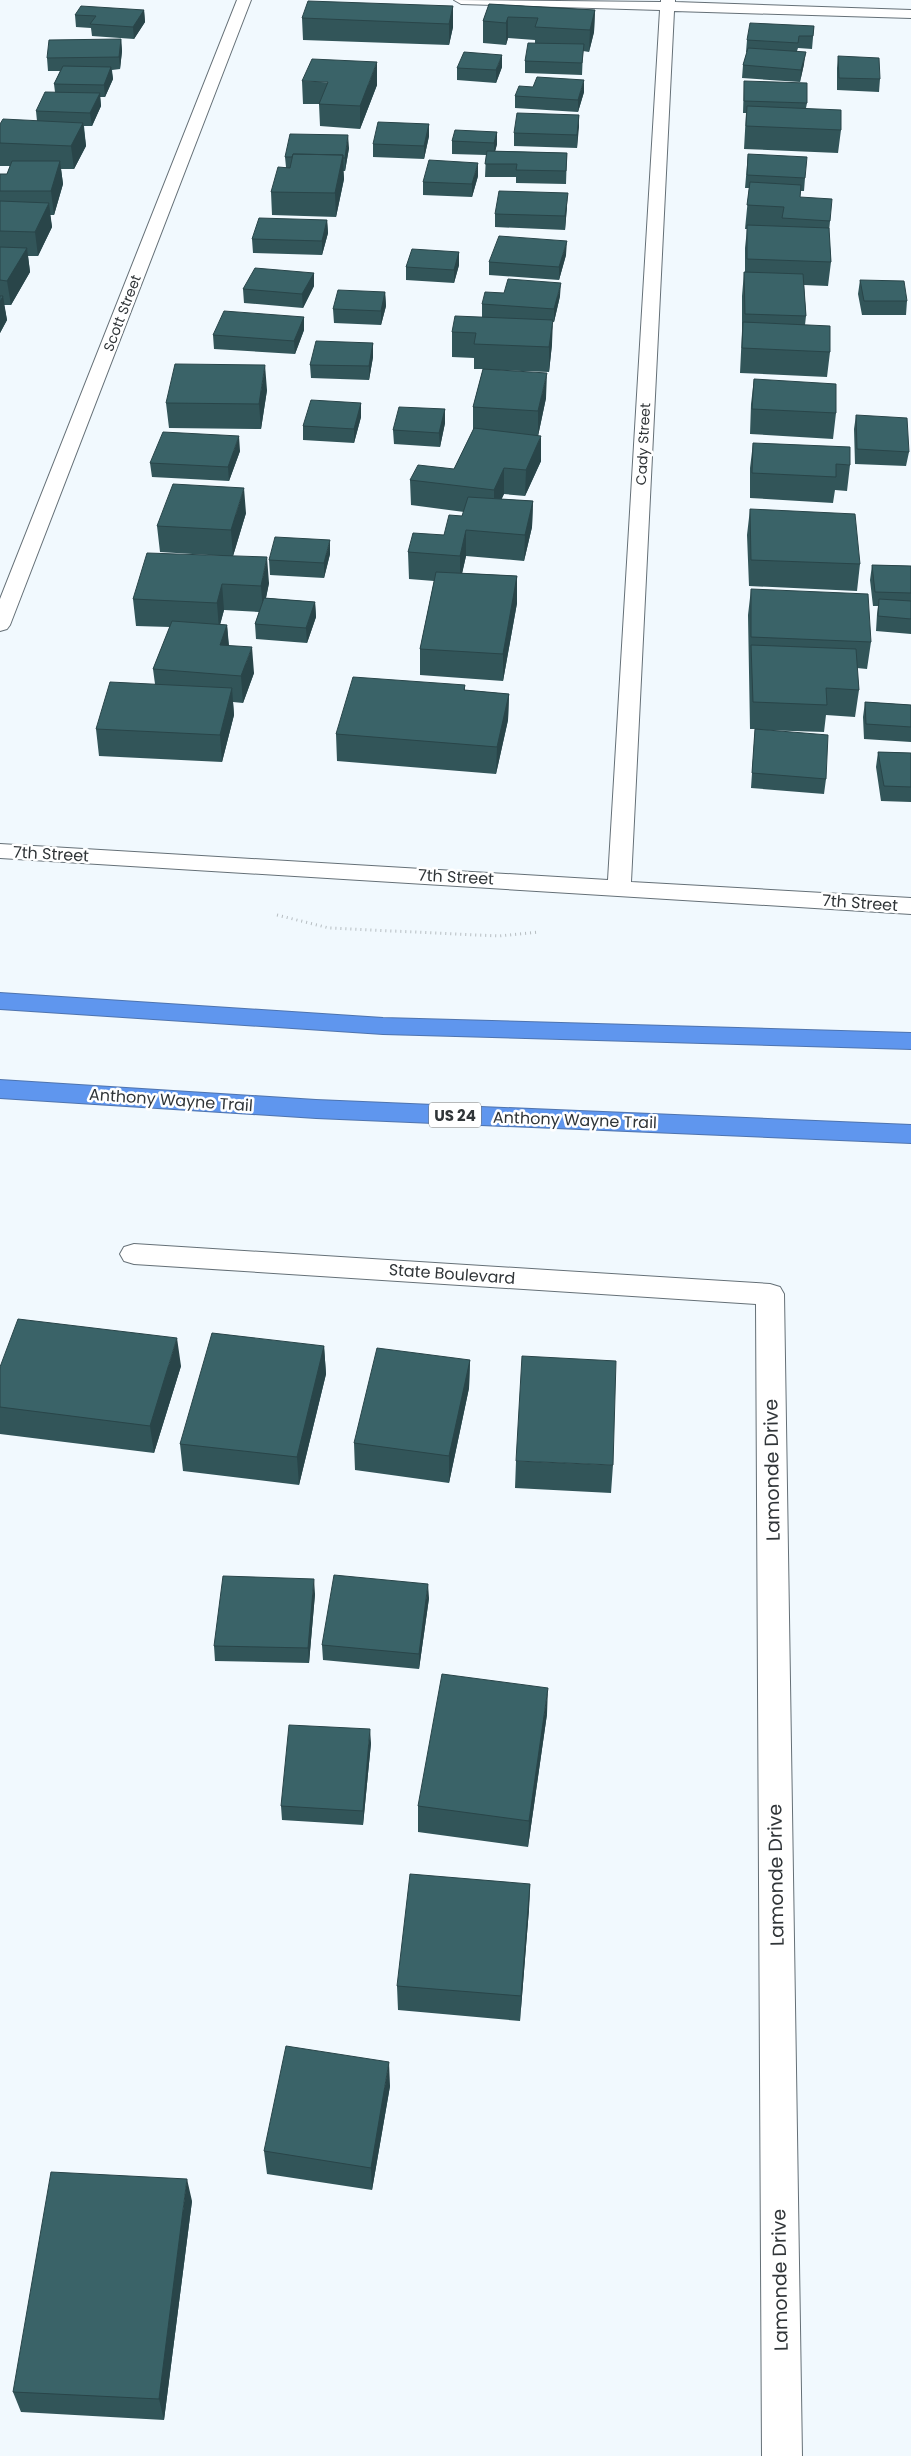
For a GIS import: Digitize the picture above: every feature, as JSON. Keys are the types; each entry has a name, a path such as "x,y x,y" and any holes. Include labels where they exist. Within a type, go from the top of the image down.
{"highway":[{"path":"0,1002 383,1026 911,1041"},
{"name":"Anthony Wayne Trail","path":"0,1089 326,1109 911,1134"}],"street":[{"name":"Scott Street","path":"0,626 244,0"},
{"path":"461,0 667,3 911,14"},
{"name":"Cady Street","path":"619,887 667,3"},
{"name":"7th Street","path":"0,851 911,906"},
{"name":"State Boulevard","path":"134,1254 770,1294"},
{"name":"Lamonde Drive","path":"770,1294 782,2456"}],"building":[{"path":"308,1 453,6 449,24 302,18"},
{"path":"489,4 595,10 590,30 535,27 538,18 508,17 506,23 483,21"},
{"path":"81,6 144,10 133,27 90,24 96,16 75,15"},
{"path":"750,23 814,26 813,36 799,36 798,43 747,40"},
{"path":"121,39 119,57 47,58 49,40"},
{"path":"528,43 584,44 582,63 525,61"},
{"path":"748,48 806,52 801,70 743,65"},
{"path":"464,52 502,55 496,70 457,68"},
{"path":"838,56 879,58 880,79 839,78"},
{"path":"312,59 377,62 360,106 319,104 328,82 302,81"},
{"path":"63,66 111,67 104,85 54,84"},
{"path":"537,77 584,80 578,100 515,96 519,86 533,87"},
{"path":"744,81 807,83 807,103 744,101"},
{"path":"45,92 100,93 90,113 36,111"},
{"path":"747,106 841,110 841,130 746,126"},
{"path":"517,113 579,115 577,135 514,133"},
{"path":"3,119 83,123 71,146 0,143 0,124"},
{"path":"378,122 429,124 424,146 373,144"},
{"path":"455,130 497,132 494,143 452,141"},
{"path":"290,134 348,135 345,158 343,158 343,155 293,154 292,157 285,157"},
{"path":"487,151 567,153 566,171 516,170 517,164 485,164"},
{"path":"293,154 343,155 335,193 271,192 278,167 290,168"},
{"path":"748,154 807,157 805,178 747,175"},
{"path":"429,160 478,163 472,184 423,182"},
{"path":"12,161 60,161 51,191 0,191 0,174 7,174"},
{"path":"750,182 801,185 800,197 832,199 830,221 782,218 784,207 747,205"},
{"path":"499,191 568,193 565,216 495,214"},
{"path":"0,201 49,203 35,232 0,231"},
{"path":"259,218 327,220 322,241 252,239"},
{"path":"747,225 829,228 831,262 747,259"},
{"path":"499,236 567,241 559,267 489,262"},
{"path":"0,247 27,248 7,281 0,280"},
{"path":"412,249 459,252 454,270 406,267"},
{"path":"255,268 314,273 302,294 243,289"},
{"path":"744,272 803,274 806,316 745,314"},
{"path":"508,279 561,283 554,309 482,304 485,292 504,293"},
{"path":"860,280 904,281 907,301 864,301"},
{"path":"338,290 385,292 381,311 333,309"},
{"path":"224,311 304,317 294,341 213,335"},
{"path":"455,316 553,320 549,347 474,344 476,333 452,332"},
{"path":"743,322 830,326 830,352 742,348"},
{"path":"316,341 373,343 369,366 310,365"},
{"path":"175,364 265,365 259,404 166,403"},
{"path":"483,369 547,373 538,411 473,407"},
{"path":"754,379 836,384 836,413 752,409"},
{"path":"311,400 361,403 354,429 303,426"},
{"path":"399,407 445,409 439,433 393,430"},
{"path":"856,415 907,418 909,452 857,449"},
{"path":"474,428 541,436 526,470 504,468 494,490 410,480 418,465 454,469"},
{"path":"163,432 239,436 228,467 150,463"},
{"path":"753,443 850,447 850,465 836,464 836,477 752,473"},
{"path":"173,484 244,488 231,530 157,526"},
{"path":"468,497 533,501 525,535 466,530 460,556 408,552 413,533 444,535 449,515 462,516"},
{"path":"750,509 855,514 860,564 751,560"},
{"path":"275,537 330,540 324,563 269,560"},
{"path":"147,553 267,557 261,586 222,584 217,603 133,599"},
{"path":"872,565 911,566 911,593 875,592"},
{"path":"436,572 517,576 503,654 420,649"},
{"path":"751,589 868,594 871,642 751,637"},
{"path":"264,598 315,602 306,628 255,624"},
{"path":"879,599 911,601 911,619 878,616"},
{"path":"172,621 227,625 220,645 252,647 241,676 153,669"},
{"path":"751,645 856,649 859,690 826,688 827,705 753,702"},
{"path":"353,677 465,685 464,690 509,694 497,747 336,734"},
{"path":"110,682 232,688 220,735 96,729"},
{"path":"865,702 911,705 911,727 866,724"},
{"path":"755,729 828,735 826,779 752,773"},
{"path":"878,752 911,753 911,787 884,786"},
{"path":"18,1319 177,1338 150,1426 0,1407 0,1367"},
{"path":"212,1333 324,1346 297,1457 180,1444"},
{"path":"377,1348 470,1360 449,1456 354,1443"},
{"path":"522,1356 616,1361 613,1465 516,1461"},
{"path":"334,1575 428,1584 419,1654 322,1645"},
{"path":"223,1576 314,1579 308,1648 214,1646"},
{"path":"442,1674 548,1688 529,1821 418,1806"},
{"path":"289,1725 370,1729 363,1811 281,1806"},
{"path":"410,1874 530,1884 521,1996 397,1986"},
{"path":"286,2046 389,2062 371,2168 264,2151"},
{"path":"51,2172 187,2179 159,2399 13,2392"}]}
